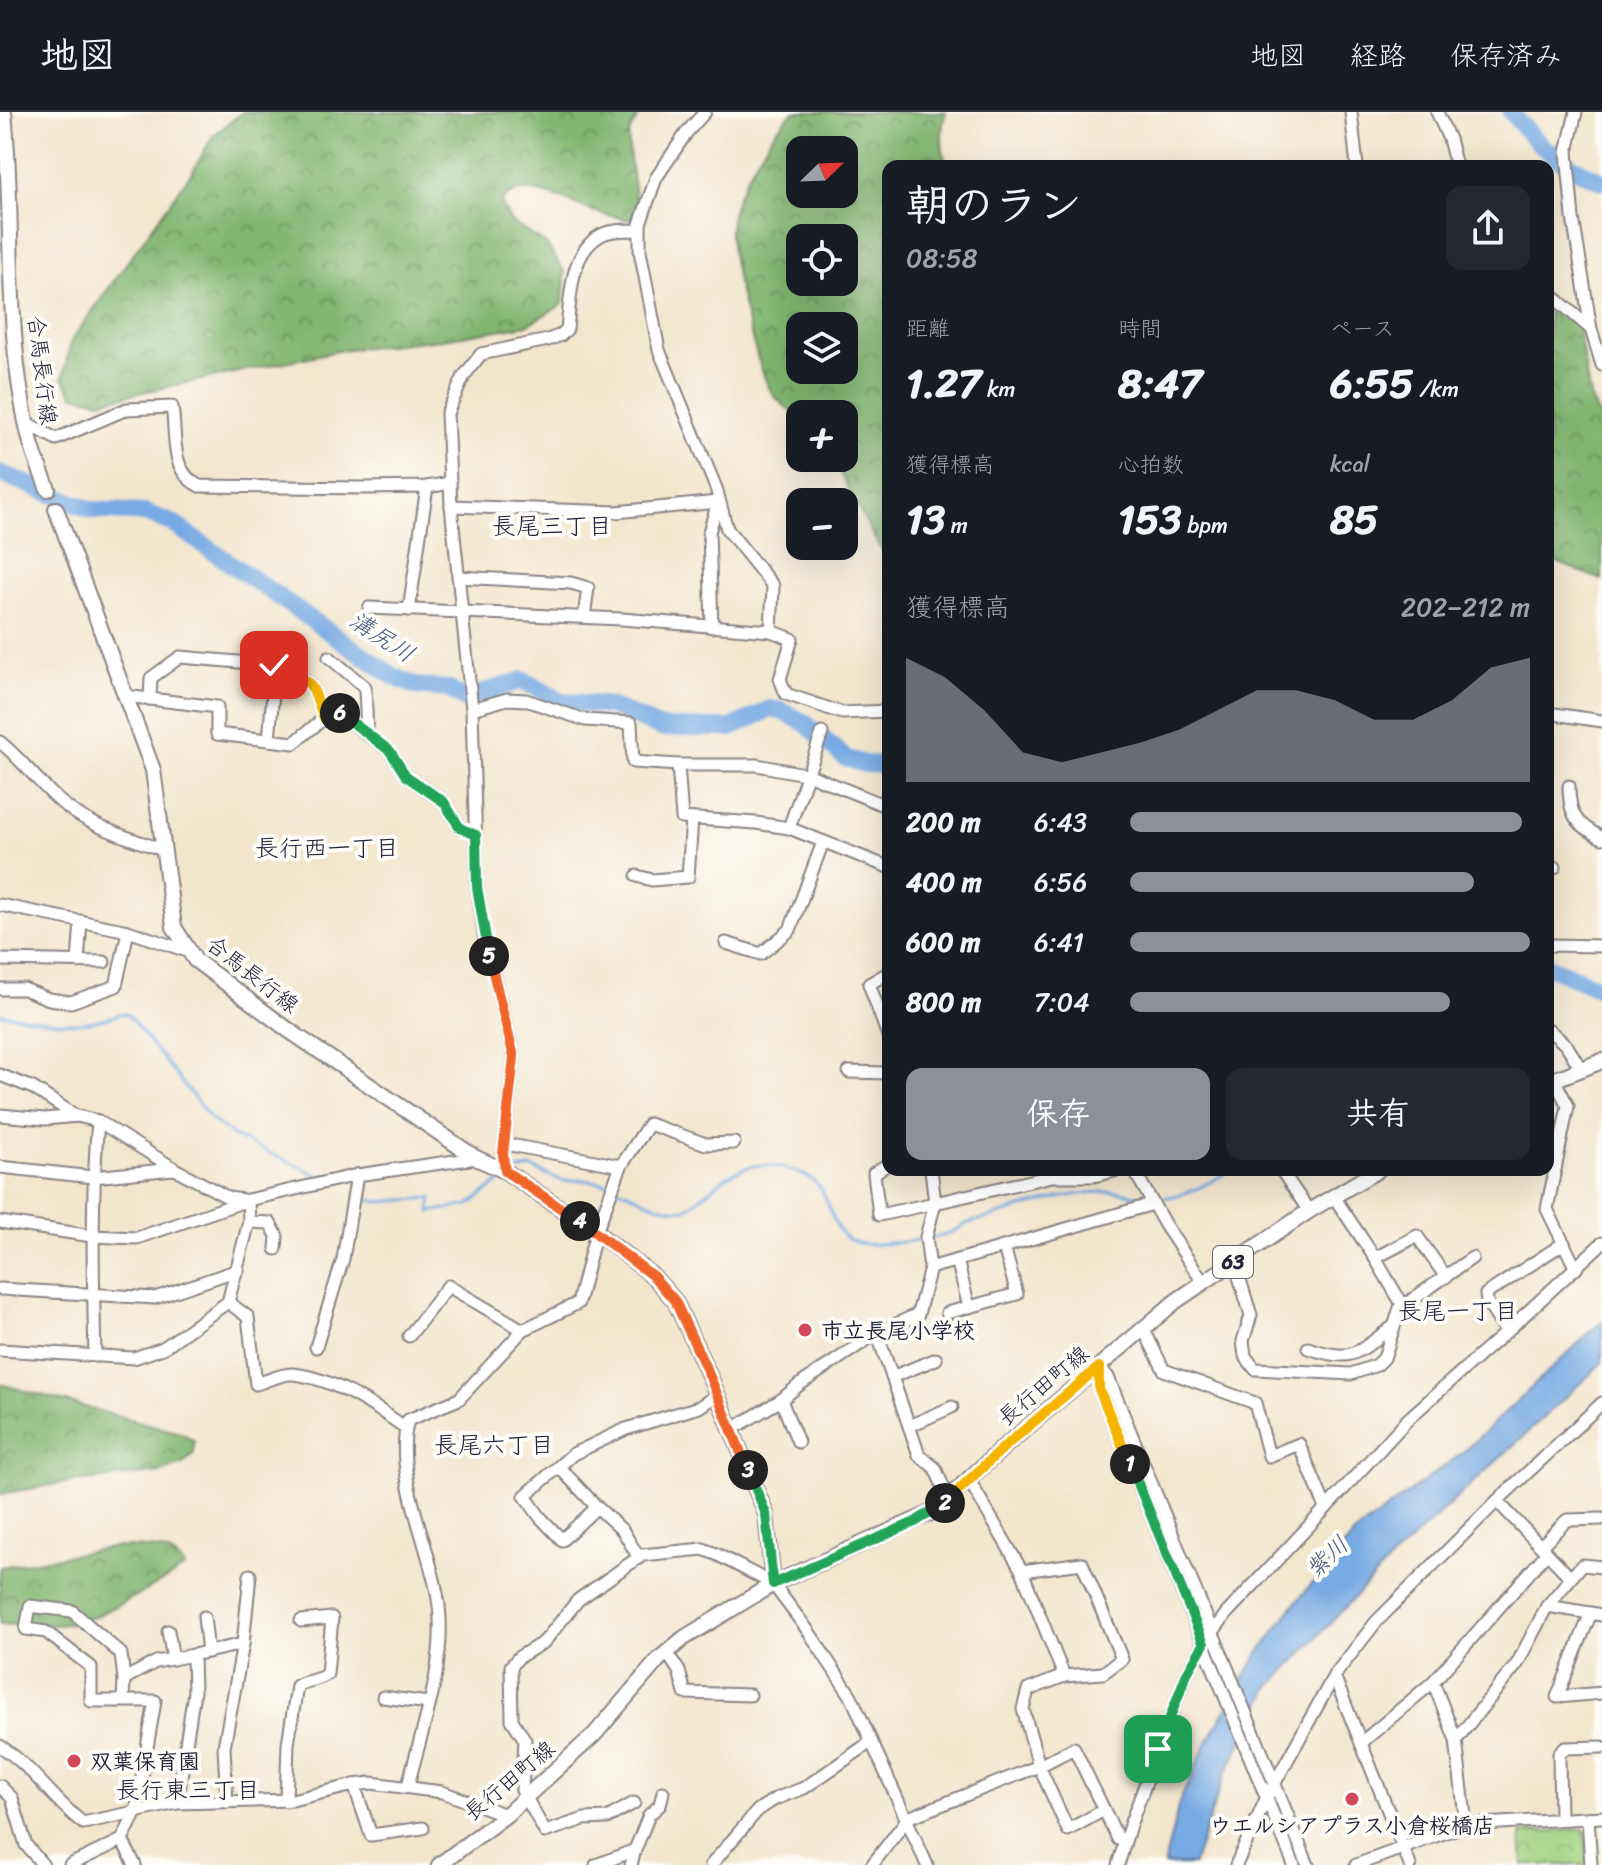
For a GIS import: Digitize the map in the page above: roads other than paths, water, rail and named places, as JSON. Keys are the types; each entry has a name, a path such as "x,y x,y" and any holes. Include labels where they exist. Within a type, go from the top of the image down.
{"main road":[{"name":"合馬長行線","path":"4,112 13,329 31,445 48,489"},
{"name":"合馬長行線","path":"56,509 153,770 174,927 187,951 287,1029 476,1158 505,1171 596,1232 654,1277 675,1301 766,1514 773,1584"},
{"path":"1554,1079 1602,1061"},
{"name":"長行田町線","path":"439,1865 506,1815 594,1735 684,1638 773,1584 915,1522 949,1500 1143,1328 1234,1261 1368,1176"}],"street":[{"path":"705,112 687,132 656,178 639,230 649,311 659,350 716,488 727,529 773,586 771,631"},
{"path":"1351,112 1356,160"},
{"path":"1437,112 1454,160"},
{"path":"1576,112 1567,152 1573,218 1591,329 1602,365"},
{"path":"505,1171 514,1057 485,939 477,887 472,709 451,506 447,413 469,368 481,354 561,335 567,329 575,270 583,252 601,235 639,230"},
{"path":"1554,297 1591,329"},
{"path":"27,423 56,439 127,409 172,407 177,461 185,478 199,486 427,487 450,483"},
{"path":"409,610 427,487"},
{"name":"合馬長行線","path":"48,489 56,509"},
{"path":"451,506 616,512 718,502"},
{"path":"712,627 709,532 718,502"},
{"path":"458,577 571,583 588,588 584,617"},
{"path":"369,608 584,617 771,631 792,639 780,679 786,694 842,713 882,711"},
{"path":"150,699 151,678 180,657 274,665 281,674 308,680 324,718"},
{"path":"329,657 365,687 367,734"},
{"path":"269,740 274,681 281,674"},
{"path":"125,696 217,707 217,734 294,743 335,709 390,751 406,776 444,802 460,828 476,835"},
{"path":"472,709 507,699 526,700 585,720 631,723 633,762 757,765 810,775 882,805"},
{"path":"1554,714 1602,721"},
{"path":"789,828 810,775 822,733"},
{"path":"0,742 18,756 54,797 96,827 163,850"},
{"path":"678,765 682,818 789,828 882,865"},
{"path":"1569,786 1571,812 1580,825 1602,838"},
{"path":"637,876 652,880 688,877 692,819"},
{"path":"726,943 761,954 790,930 823,842"},
{"path":"0,905 128,931 187,951"},
{"path":"78,962 81,921"},
{"path":"0,989 24,989 49,999 71,1002 116,986 128,931"},
{"path":"1554,945 1602,946"},
{"path":"0,960 104,962"},
{"path":"882,976 869,984 882,1020"},
{"path":"1554,1034 1567,1046 1581,1069"},
{"path":"849,1072 882,1073"},
{"path":"0,1075 33,1088 77,1116"},
{"path":"1554,1085 1568,1106 1554,1175"},
{"path":"0,1115 45,1119 77,1116 98,1121 229,1198 248,1200"},
{"path":"95,1356 92,1236 98,1121"},
{"path":"408,1786 438,1661 439,1605 414,1507 405,1454 408,1420 459,1399 523,1330 578,1303 596,1232 621,1166 649,1124 706,1144 734,1143"},
{"path":"505,1144 621,1166"},
{"path":"0,1222 92,1236 137,1238 248,1200 357,1175 476,1158"},
{"path":"0,1167 93,1177 175,1169"},
{"path":"882,1168 874,1173 879,1215 1052,1176 1094,1176"},
{"path":"316,1347 343,1259 357,1175"},
{"path":"731,1430 781,1400 877,1333 918,1314 930,1268 926,1237 935,1203 932,1176"},
{"path":"1137,1176 1203,1282"},
{"path":"1285,1176 1309,1211"},
{"path":"1554,1176 1547,1209 1576,1269"},
{"path":"1334,1197 1403,1306"},
{"path":"0,1350 134,1358 163,1348 228,1302 249,1222 248,1200"},
{"path":"930,1268 1153,1204"},
{"path":"249,1222 270,1223 277,1236 276,1249"},
{"path":"1375,1258 1417,1236 1446,1277"},
{"path":"1506,1332 1487,1302 1486,1294 1564,1243"},
{"path":"1118,1865 1187,1673 1205,1650 1213,1630 1408,1419 1602,1243"},
{"path":"947,1313 1017,1294 1004,1247"},
{"path":"1234,1261 1251,1315 1243,1341 1245,1356 1255,1369 1351,1374 1377,1365 1384,1358 1400,1308 1472,1258"},
{"path":"957,1260 969,1307"},
{"path":"0,1289 155,1298 238,1270"},
{"path":"409,1336 448,1286 523,1330"},
{"path":"228,1302 248,1317 256,1384 290,1373 325,1383 362,1397 406,1428"},
{"path":"1308,1348 1325,1354 1352,1355 1395,1325"},
{"path":"1143,1328 1164,1370 1255,1403 1269,1456 1299,1444 1326,1508"},
{"path":"877,1333 919,1455 935,1468 949,1500"},
{"path":"892,1377 936,1359"},
{"path":"1099,1367 1108,1377 1308,1865"},
{"path":"1099,1367 1099,1389 1294,1865"},
{"path":"597,1507 562,1540 525,1496 573,1454 626,1429 699,1407 717,1395"},
{"path":"781,1400 798,1442"},
{"path":"1236,1865 1267,1797 1334,1676 1376,1622 1497,1501 1602,1403"},
{"path":"909,1426 952,1407"},
{"path":"559,1467 623,1531 639,1558"},
{"path":"969,1480 1022,1571 1064,1676"},
{"path":"1497,1501 1570,1577"},
{"path":"1361,1743 1433,1682 1567,1520 1602,1519"},
{"path":"634,1803 607,1818 584,1819 545,1832 522,1790 525,1740 512,1720 511,1666 519,1657 544,1642 578,1600 639,1558 703,1549 773,1584 851,1696 927,1865"},
{"path":"1022,1571 1082,1563 1122,1659 1103,1673 1064,1676 1028,1690 1023,1709 1039,1766 1068,1830 1104,1810"},
{"path":"1456,1740 1517,1664 1547,1606 1570,1577 1582,1565 1602,1567"},
{"path":"227,1802 224,1747 243,1644 250,1575"},
{"path":"70,1865 86,1862 122,1840 136,1812 155,1701 123,1701 91,1701 91,1667 46,1632 26,1629 30,1606 72,1611 121,1654 123,1701"},
{"path":"1547,1606 1596,1614 1557,1697 1602,1693"},
{"path":"204,1617 208,1652"},
{"path":"286,1801 288,1744 297,1686 305,1680 320,1680 327,1674 332,1618 301,1621"},
{"path":"168,1631 173,1659"},
{"path":"124,1679 156,1662 243,1644"},
{"path":"667,1653 679,1671 685,1693 750,1695"},
{"path":"177,1803 194,1692 193,1655"},
{"path":"1334,1676 1410,1865"},
{"path":"1433,1682 1456,1740 1466,1825"},
{"path":"383,1697 429,1703"},
{"path":"711,1865 758,1810 775,1799 804,1788 871,1742"},
{"path":"0,1746 13,1754 64,1809 83,1823 177,1803 286,1801 354,1785 408,1786 442,1792 506,1815"},
{"path":"1560,1819 1559,1754 1565,1748 1602,1747"},
{"path":"872,1865 908,1818 1039,1766 1074,1748 1118,1839"},
{"path":"354,1785 371,1835 423,1828"},
{"path":"0,1786 12,1798 26,1845 43,1865"},
{"path":"631,1865 649,1815 660,1805 663,1792"},
{"path":"1356,1865 1466,1825 1602,1817"},
{"path":"1588,1818 1591,1865"},
{"path":"122,1840 135,1865"},
{"path":"596,1865 635,1850"}],"water":[{"path":"1602,1321 1602,1363 1389,1561 1269,1688 1224,1777 1193,1865 1164,1865 1179,1803 1205,1746 1255,1659 1292,1607 1356,1532 1462,1453"}],"waterway":[{"path":"1511,112 1552,154 1602,181"},
{"name":"溝尻川","path":"0,473 91,510 145,513 172,523 393,676 415,686 448,689 465,699 522,680 561,701 610,706 661,728 731,728 770,709 782,711 805,723 845,758 882,765"},
{"name":"溝尻川","path":"1554,969 1602,989"},
{"path":"0,1014 75,1023 123,1013 128,1015 211,1119 233,1136 324,1178"},
{"path":"618,1188 660,1206 686,1209 735,1172 760,1165 775,1166 800,1173 819,1186 843,1234 854,1242 868,1244 936,1238 965,1224 1080,1194 1119,1192 1144,1196"},
{"path":"515,1171 532,1168 563,1181 611,1184"},
{"path":"1156,1198 1194,1190 1221,1176"},
{"path":"356,1193 377,1202 432,1198 430,1212 469,1205 505,1178"}],"place":[{"name":"市立長尾小学校","path":"805,1330"},
{"name":"双葉保育園","path":"74,1761"},
{"name":"ウエルシアプラス小倉桜橋店","path":"1352,1799"}],"district":[{"name":"長尾三丁目","path":"552,526"},
{"name":"長行西一丁目","path":"327,848"},
{"name":"長尾一丁目","path":"1458,1311"},
{"name":"長尾六丁目","path":"494,1445"},
{"name":"長行東三丁目","path":"188,1790"}],"water label":[{"name":"紫川","path":"1327,1557"}]}
